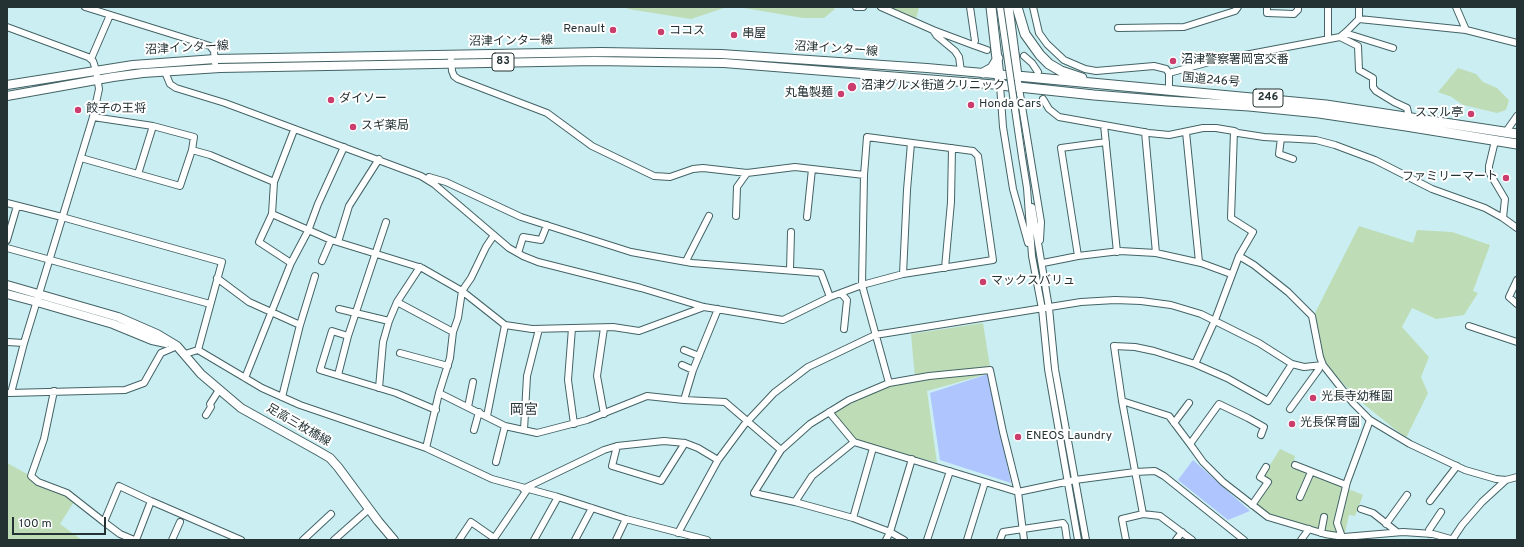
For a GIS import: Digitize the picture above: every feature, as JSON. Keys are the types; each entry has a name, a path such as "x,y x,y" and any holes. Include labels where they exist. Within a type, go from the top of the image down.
{"highway":[{"path":"991,7 1000,85"},
{"path":"1008,7 1017,76"},
{"name":"246","path":"1017,7 1022,27 1033,47 1056,68 1078,77 1144,88"},
{"path":"983,73 992,68 998,58"},
{"name":"国道246号","path":"1017,76 1284,100 1409,117 1517,134"},
{"name":"国道246号","path":"1000,85 1094,95 1249,106 1319,113 1517,144"}],"main road":[{"name":"沼津インター線","path":"7,86 132,65 215,59 659,52 759,57 1017,76"},
{"name":"沼津インター線","path":"7,96 98,80 216,68 594,61 724,63 1000,85"},
{"name":"足高三枚橋線","path":"7,285 39,298"},
{"name":"足高三枚橋線","path":"7,294 39,298 118,318 157,334 177,346 197,369 241,408 330,458 391,539"}],"street":[{"path":"85,7 210,46 214,51 216,68"},
{"path":"856,7 863,7"},
{"path":"881,7 933,30 987,50"},
{"path":"970,7 975,41 973,45"},
{"path":"1000,7 1027,188 1032,256 1042,309 1048,369 1078,540"},
{"path":"1033,7 1039,33 1047,44 1064,60 1075,66 1096,71 1154,66 1166,69 1170,73"},
{"path":"1118,28 1184,26 1235,11 1238,7"},
{"path":"1267,7 1267,13 1294,14 1298,10 1298,7"},
{"path":"1328,7 1328,39"},
{"path":"1343,35 1359,19 1359,7"},
{"path":"1456,7 1466,30"},
{"path":"91,59 110,15"},
{"path":"1359,19 1466,30 1517,43"},
{"path":"7,27 82,54 91,59 96,70 98,80 98,96 93,117 9,393 54,390 125,390 144,383 161,353 177,346"},
{"path":"933,30 937,36 955,51 959,57 961,71"},
{"path":"1170,73 1213,61 1343,35 1393,48"},
{"path":"1343,35 1358,46 1359,70 1373,78 1373,87 1376,91 1407,108 1409,117"},
{"path":"451,55 451,64 454,76 458,79 547,113 592,146 654,176 662,178 670,177 693,169 703,168 747,173 795,167 864,175"},
{"path":"1024,56 1032,63 1038,72"},
{"path":"165,72 170,84 176,88 225,103 294,130 421,176 446,182 521,217 631,252 686,261 821,273 830,297"},
{"path":"1169,90 1170,73"},
{"path":"1017,76 1041,222 1039,256"},
{"path":"1000,85 1003,127 1011,189 1032,256"},
{"path":"1043,99 1050,109 1059,117 1145,132 1168,135 1203,128 1282,138 1316,140 1358,152 1432,189 1485,208 1517,228"},
{"path":"1505,132 1517,116"},
{"path":"81,158 180,186 192,150 194,137 153,126 93,117"},
{"path":"1104,125 1117,252"},
{"path":"138,174 153,126"},
{"path":"291,263 259,242 272,214 274,182 294,130"},
{"path":"1195,364 1215,320 1231,274 1239,256 1253,232 1231,218 1234,131"},
{"path":"1145,132 1156,253"},
{"path":"1186,132 1199,262"},
{"path":"421,176 434,184 509,248 538,262 642,288 704,307 783,320 830,297 862,285 903,274 993,260 978,156 973,151 867,137 864,175 862,285 889,383"},
{"path":"1282,138 1279,154 1293,159"},
{"path":"1494,141 1489,172 1505,199 1503,218"},
{"path":"1078,256 1061,148 1106,142"},
{"path":"903,274 911,143"},
{"path":"245,378 291,263 308,230 344,147"},
{"path":"945,268 951,202 952,148"},
{"path":"192,150 210,155 274,182"},
{"path":"338,242 349,206 379,160"},
{"path":"807,217 812,169"},
{"path":"736,216 737,187 747,173"},
{"path":"1027,188 1035,219 1039,256 1042,263 1049,308 1055,369 1086,540"},
{"path":"7,203 222,262 198,350"},
{"path":"7,240 17,206"},
{"path":"272,214 331,240 420,268 462,291 505,325 539,329 613,327 639,331 704,307"},
{"path":"686,261 709,216"},
{"path":"338,375 348,336 386,222"},
{"path":"518,253 523,237 541,240 547,225"},
{"path":"790,270 791,232"},
{"path":"426,448 439,394 450,358 453,332 458,318 462,291 471,278 486,247 494,235"},
{"path":"322,261 331,240"},
{"path":"7,248 210,304"},
{"path":"1042,263 1078,256 1117,252 1156,253 1199,262 1231,274"},
{"path":"1239,256 1254,265 1288,292 1312,316 1320,357 1320,365 1319,369 1290,408"},
{"path":"379,388 383,342 389,321 397,302 420,268"},
{"path":"282,397 300,325 315,276"},
{"path":"218,278 249,302 300,325"},
{"path":"1517,280 1509,297 1517,304"},
{"path":"841,293 847,300 844,329"},
{"path":"678,532 718,460 747,421 774,393 808,367 875,335 1081,302 1106,300 1141,301 1171,305 1201,314 1215,320 1292,364 1304,368 1320,365"},
{"path":"397,302 453,332"},
{"path":"339,309 389,321"},
{"path":"684,400 693,370 718,309"},
{"path":"487,416 505,325"},
{"path":"1469,326 1517,342"},
{"path":"572,328 568,380 574,424"},
{"path":"604,328 597,376 604,414"},
{"path":"524,430 527,376 539,329"},
{"path":"348,336 332,331 320,370 396,393 436,410"},
{"path":"7,342 24,343"},
{"path":"1142,514 1114,346 1135,347 1154,351 1195,364 1227,378 1268,401 1292,364"},
{"path":"185,354 198,350 245,378 300,405 426,448 492,479 558,497 626,519 707,540"},
{"path":"684,350 699,356"},
{"path":"400,353 448,366"},
{"path":"682,365 693,370"},
{"path":"1320,365 1370,420 1410,444 1457,466 1496,479 1506,480 1517,477"},
{"path":"904,540 890,532 853,518 795,502 754,493 781,450 810,424 849,400 889,383 929,376 990,370 1018,492 1024,540"},
{"path":"468,407 473,382"},
{"path":"54,390 44,439 31,476 38,482 67,493 120,534 135,540 151,501"},
{"path":"206,416 211,407 210,404 219,390"},
{"path":"439,394 479,412 505,426 537,433 588,420 647,396 725,402 781,450"},
{"path":"1122,401 1169,416 1203,462 1223,482 1268,517 1342,537 1359,538 1393,533 1430,534 1453,540 1462,524 1482,502 1506,480"},
{"path":"1174,423 1189,402"},
{"path":"1190,444 1219,404 1264,427 1261,435"},
{"path":"474,430 479,412"},
{"path":"829,412 854,442 1018,492 1075,480 1135,472 1155,471 1164,476 1244,540"},
{"path":"1342,537 1337,523 1346,485 1370,420"},
{"path":"496,462 505,426"},
{"path":"459,540 471,522 494,539 525,489 604,450 616,446 664,441 685,443 698,448 718,460"},
{"path":"795,502 812,476 854,442"},
{"path":"616,446 612,466 662,481 685,443"},
{"path":"853,518 873,448"},
{"path":"886,540 890,532 912,459"},
{"path":"1295,465 1346,485"},
{"path":"1252,505 1268,482 1260,477 1266,466"},
{"path":"1430,501 1457,466"},
{"path":"927,540 950,471"},
{"path":"1300,497 1311,472"},
{"path":"967,540 985,482"},
{"path":"104,522 119,486 232,538 241,540"},
{"path":"1386,524 1407,495"},
{"path":"534,540 558,497"},
{"path":"575,540 592,508"},
{"path":"334,540 369,509"},
{"path":"1361,509 1373,514 1386,524 1393,533"},
{"path":"1430,534 1429,530 1441,512"},
{"path":"303,540 331,514"},
{"path":"1126,540 1122,519 1142,514 1160,516 1192,540"},
{"path":"1321,532 1324,517"},
{"path":"616,540 626,519"},
{"path":"172,540 180,522"},
{"path":"1000,540 1003,532 1063,523 1065,526 1066,540"},
{"path":"1301,540 1308,529"},
{"path":"1176,540 1182,532"},
{"path":"1386,540 1393,533"}],"green space":[{"path":"626,7 727,7 691,19 628,9"},
{"path":"738,7 831,7 835,9 824,18 803,18"},
{"path":"850,7 882,7 861,9"},
{"path":"882,7 919,7 916,19"},
{"path":"1458,68 1476,74 1483,82 1497,88 1509,100 1506,110 1497,113 1463,105 1450,96 1438,92"},
{"path":"1359,226 1413,243 1417,230 1452,232 1490,245 1473,291 1478,293 1464,315 1436,319 1412,308 1402,327 1429,357 1421,377 1428,393 1406,438 1356,398 1327,365 1314,330 1318,327 1314,315"},
{"path":"983,323 991,373 927,391 937,463 854,440 832,413 890,384 915,378 911,334"},
{"path":"1280,449 1295,456 1293,466 1363,495 1355,516 1349,515 1344,537 1271,516 1257,505 1271,483 1263,476"},
{"path":"7,463 75,500 60,524 82,540 7,540"}],"water":[{"path":"988,374 1011,483 940,460 930,393"},
{"path":"1193,460 1250,511 1228,520 1178,480"}],"tunnel":[{"path":"987,50 1024,56"}],"place":[{"name":"Renault","path":"613,30"},
{"name":"ココス","path":"661,32"},
{"name":"串屋","path":"734,35"},
{"name":"沼津警察署岡宮交番","path":"1173,61"},
{"name":"沼津グルメ街道クリニック","path":"852,87"},
{"name":"丸亀製麺","path":"841,94"},
{"name":"ダイソー","path":"331,100"},
{"name":"Honda Cars","path":"971,105"},
{"name":"餃子の王将","path":"78,110"},
{"name":"スマル亭","path":"1471,114"},
{"name":"スギ薬局","path":"353,127"},
{"name":"ファミリーマート","path":"1506,178"},
{"name":"マックスバリュ","path":"983,282"},
{"name":"光長寺幼稚園","path":"1313,398"},
{"name":"光長保育園","path":"1292,424"},
{"name":"ENEOS Laundry","path":"1018,437"}],"district":[{"name":"岡宮","path":"524,411"}]}
